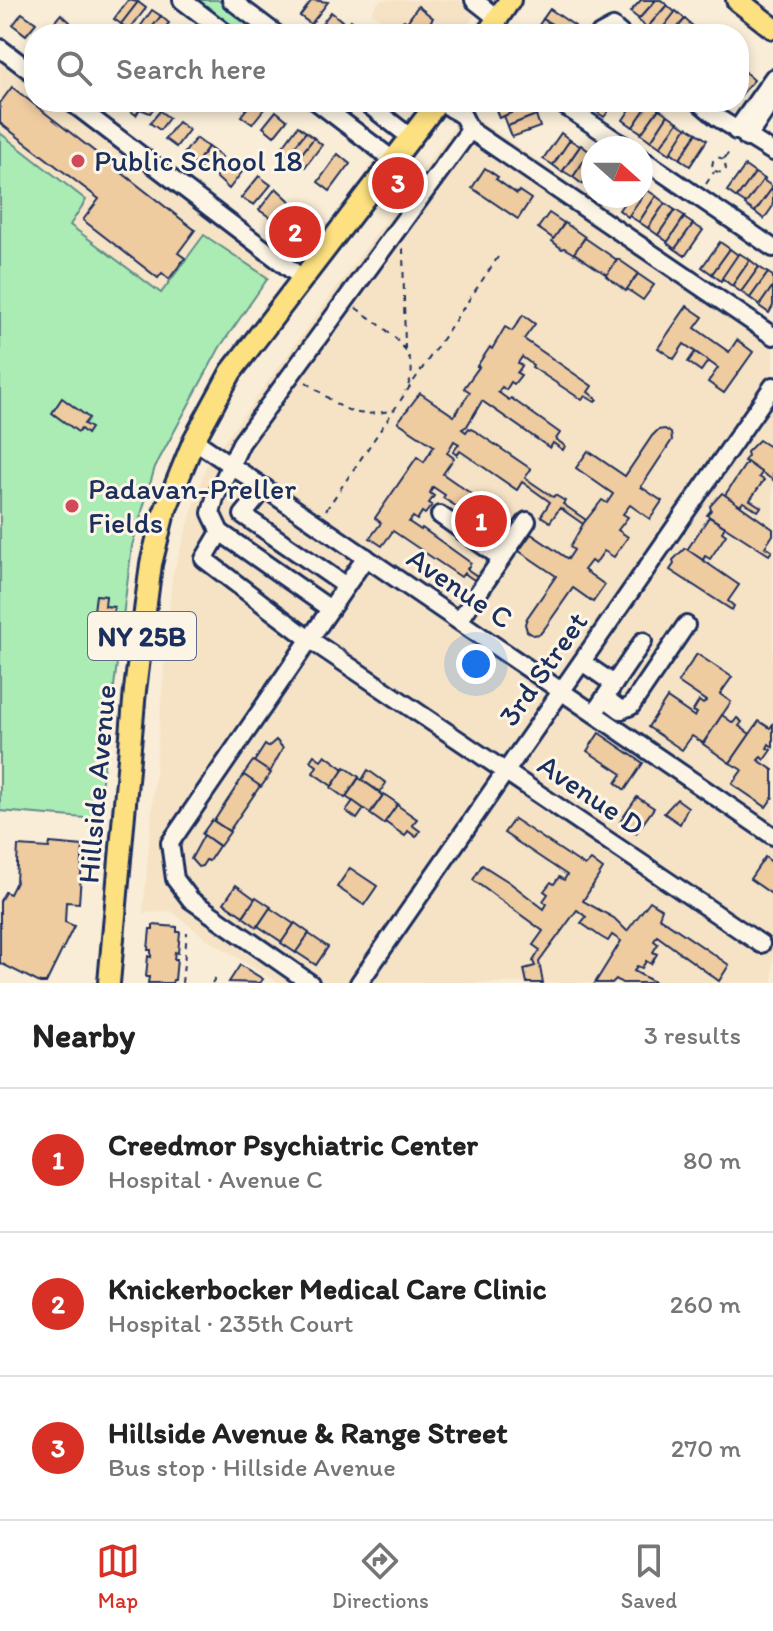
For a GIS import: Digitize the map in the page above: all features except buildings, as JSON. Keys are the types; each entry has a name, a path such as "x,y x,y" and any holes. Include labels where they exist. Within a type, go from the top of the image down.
{"main road":[{"path":"494,24 510,0"},
{"path":"737,0 773,28"},
{"name":"Hillside Avenue","path":"109,983 135,690 151,564 163,516 194,440 231,372 431,112"}],"street":[{"path":"182,0 214,24"},
{"path":"231,0 263,24"},
{"path":"474,0 492,24"},
{"path":"0,48 24,66"},
{"path":"742,134 773,78"},
{"path":"742,134 773,99"},
{"path":"84,112 302,278"},
{"path":"330,112 393,160"},
{"path":"378,112 410,137"},
{"path":"456,112 463,116 470,130 773,336"},
{"path":"574,112 609,136"},
{"path":"712,112 773,152"},
{"path":"330,609 220,532 211,513 215,498 241,443 470,130"},
{"path":"653,166 773,248"},
{"name":"3rd Street","path":"359,983 773,386"},
{"name":"Avenue C","path":"194,440 773,836"},
{"path":"265,488 243,515 346,586"},
{"path":"440,515 501,558"},
{"path":"459,621 527,521"},
{"name":"Avenue D","path":"220,532 204,559 309,639 761,944"},
{"path":"310,983 191,900 175,879 170,843 366,557"},
{"path":"582,662 610,691 621,710 631,706 686,625"},
{"path":"594,714 643,641"}],"path":[{"path":"724,159 717,157 713,161 715,171 722,173 726,169 724,159 730,151"},
{"path":"703,188 715,171"},
{"path":"402,222 405,350"},
{"path":"316,524 498,257"},
{"path":"292,373 353,413 369,416 393,410 411,382 412,370 405,350 397,338 345,300"},
{"path":"182,983 187,933"},
{"path":"212,983 216,977"}],"shaded area":[{"path":"380,0 459,0 476,13 469,24 387,24 371,12"},
{"path":"0,62 24,80 24,112 68,112 276,266 268,278 204,236 162,293 69,225 86,200 0,133"},
{"path":"467,112 581,190 581,208 606,208 773,323 773,983 278,983 204,937 171,911 143,913 172,576 206,466"}],"green space":[{"path":"194,0 218,0 250,24 226,24"},
{"name":"Padavan-Preller Fields","path":"0,133 86,200 70,225 161,293 204,235 268,278 220,347 155,467 132,546 97,819 0,811"}],"place":[{"name":"Public School 18","path":"78,161"},
{"name":"Hillside Avenue & Range Street","path":"398,183"},
{"name":"Knickerbocker Medical Care Clinic","path":"295,232"},
{"name":"Padavan-Preller Fields","path":"72,506"},
{"name":"Creedmor Psychiatric Center","path":"481,521"}]}
